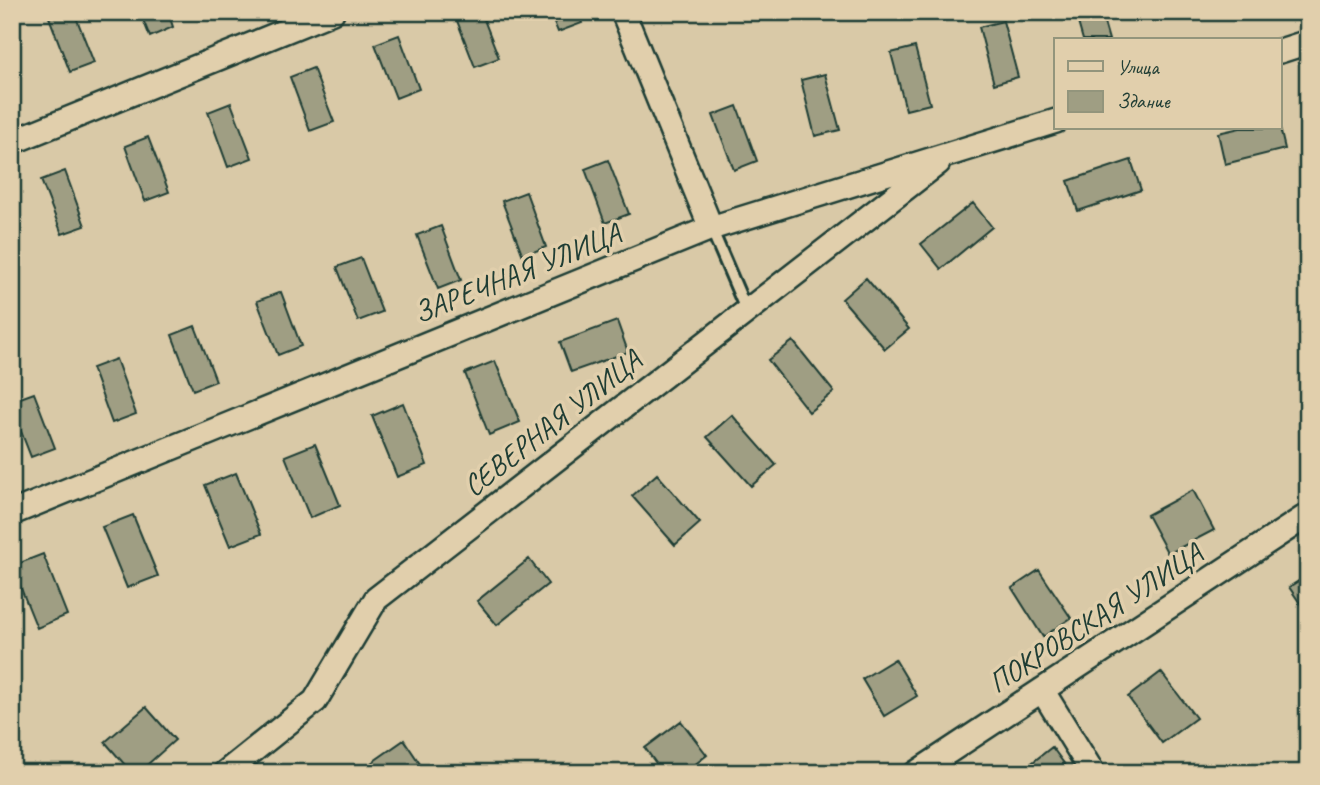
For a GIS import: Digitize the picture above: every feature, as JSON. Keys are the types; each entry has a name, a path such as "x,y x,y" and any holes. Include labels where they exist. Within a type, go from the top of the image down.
{"street":[{"path":"12,142 332,12"},
{"path":"623,12 711,228"},
{"path":"1282,50 1308,43"},
{"name":"ЗАРЕЧНАЯ УЛИЦА","path":"12,513 711,228 1054,122"},
{"name":"СЕВЕРНАЯ УЛИЦА","path":"225,773 315,701 376,599 951,153"},
{"name":"ПОКРОВСКАЯ УЛИЦА","path":"916,773 1308,515"},
{"path":"1042,690 1093,773"}],"lane":[{"path":"711,228 747,312"}],"building":[{"path":"63,12 74,12 94,63 70,72 49,17"},
{"path":"140,12 168,12 173,27 150,37"},
{"path":"481,12 499,58 475,67 454,13"},
{"path":"550,12 578,12 582,23 558,32"},
{"path":"1075,12 1101,12 1108,38 1082,38"},
{"path":"1003,21 1018,77 994,84 979,27"},
{"path":"399,35 419,89 396,98 375,44"},
{"path":"915,47 930,104 906,110 891,53"},
{"path":"313,68 334,122 310,131 290,77"},
{"path":"825,74 840,130 815,136 801,80"},
{"path":"231,103 252,158 228,167 208,112"},
{"path":"737,106 757,161 734,170 713,115"},
{"path":"1231,130 1280,130 1285,149 1225,164 1218,133"},
{"path":"148,137 169,192 145,201 125,146"},
{"path":"608,160 629,214 605,223 585,169"},
{"path":"1131,160 1141,190 1078,211 1068,181"},
{"path":"65,171 85,226 62,234 41,180"},
{"path":"526,192 546,247 523,256 502,201"},
{"path":"973,203 992,227 941,269 921,244"},
{"path":"441,226 461,280 438,289 417,235"},
{"path":"361,258 382,312 358,321 337,267"},
{"path":"866,278 909,329 885,349 842,299"},
{"path":"281,292 301,346 278,355 257,301"},
{"path":"617,321 628,352 571,372 560,342"},
{"path":"195,326 216,381 193,390 172,335"},
{"path":"793,341 834,392 809,412 768,360"},
{"path":"116,359 136,414 112,423 92,368"},
{"path":"495,361 520,422 489,435 465,373"},
{"path":"34,393 55,448 31,457 12,408 12,401"},
{"path":"403,403 427,465 397,477 372,416"},
{"path":"732,415 776,465 751,486 707,437"},
{"path":"315,444 340,505 310,518 285,456"},
{"path":"236,473 261,534 230,546 205,485"},
{"path":"657,474 700,523 675,545 632,496"},
{"path":"1193,490 1214,530 1168,554 1147,515"},
{"path":"133,515 158,576 127,588 102,527"},
{"path":"43,554 67,615 37,628 12,566"},
{"path":"529,559 548,584 497,625 477,601"},
{"path":"1039,570 1071,618 1043,637 1012,588"},
{"path":"1308,575 1308,615 1289,587"},
{"path":"895,659 917,696 884,716 862,679"},
{"path":"1161,672 1196,718 1162,743 1128,697"},
{"path":"146,707 175,740 138,773 132,773 105,742"},
{"path":"681,721 707,755 684,773 663,773 645,748"},
{"path":"404,740 420,764 406,773 377,773 371,763"},
{"path":"1052,747 1071,773 1019,773"}]}
